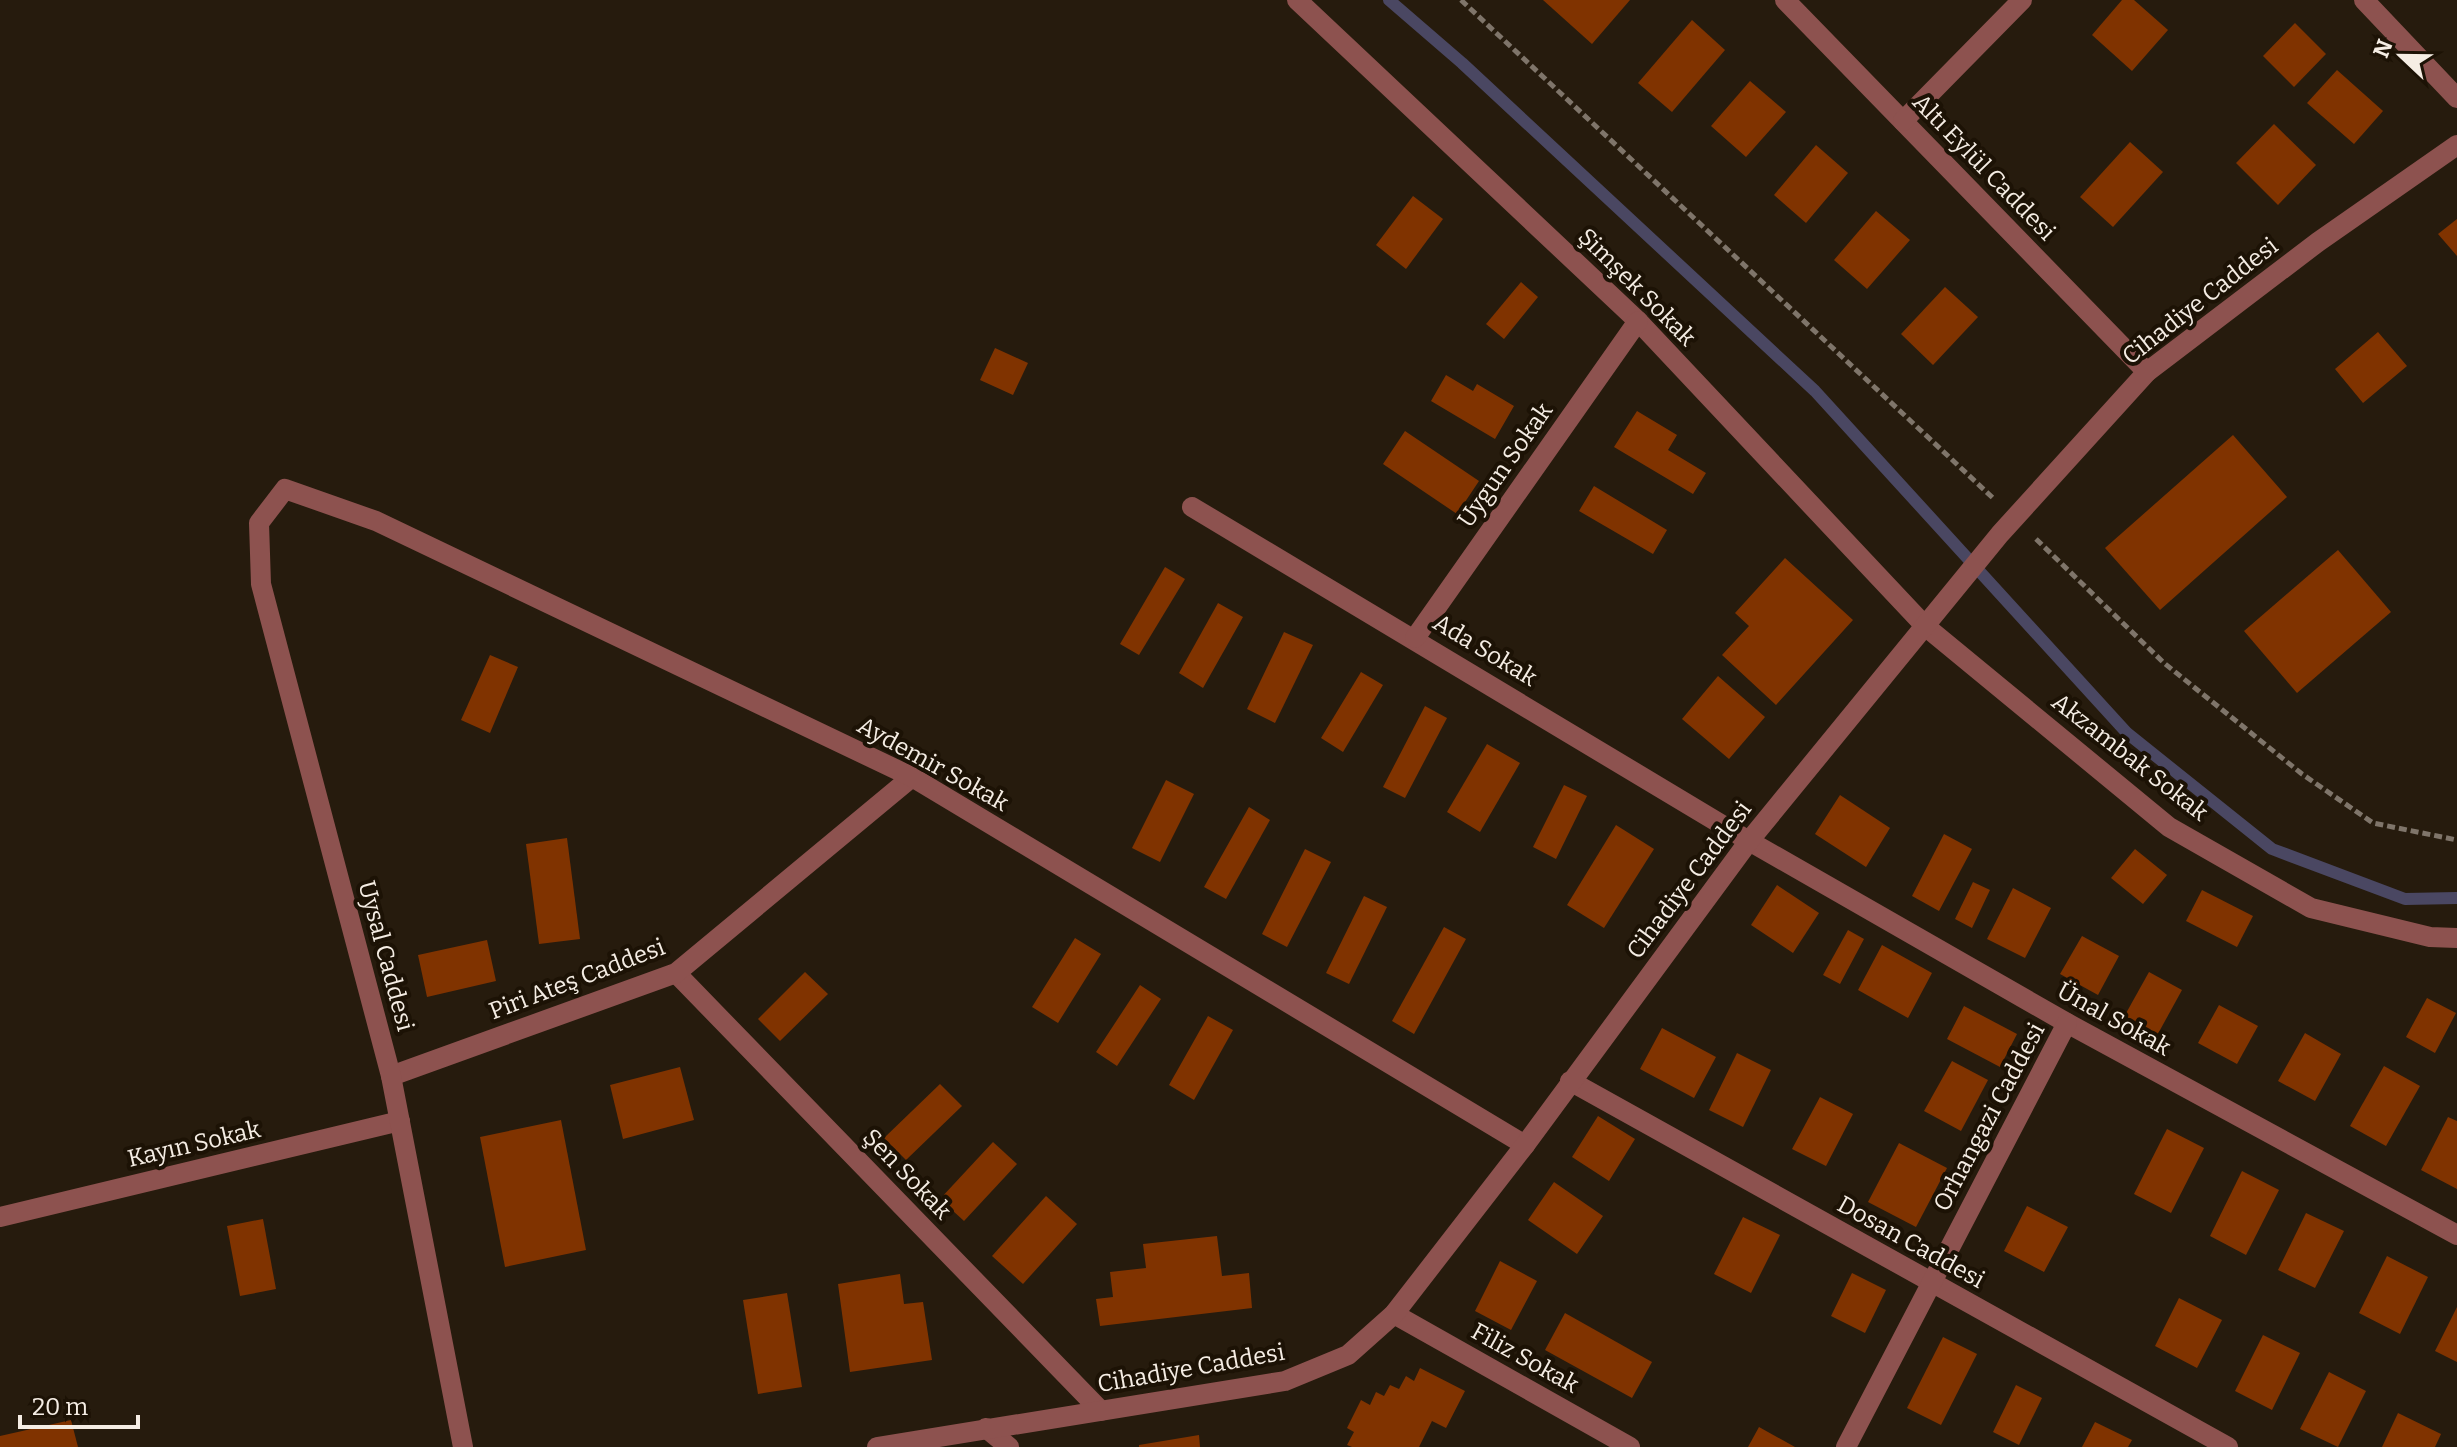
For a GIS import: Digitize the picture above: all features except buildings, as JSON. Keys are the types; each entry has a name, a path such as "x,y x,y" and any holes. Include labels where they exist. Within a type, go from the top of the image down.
{"street":[{"name":"Şimşek Sokak","path":"1297,0 1638,321 1925,626"},
{"name":"Altı Eylül Caddesi","path":"1785,0 2147,372"},
{"path":"1903,121 2022,0"},
{"path":"2364,0 2457,98"},
{"name":"Cihadiye Caddesi","path":"877,1447 1285,1381 1348,1355 1394,1314 1525,1145 1749,841 2000,534 2147,372 2318,242 2457,145"},
{"name":"Uygun Sokak","path":"1415,638 1638,321"},
{"name":"Aydemir Sokak","path":"285,489 376,521 912,777 1525,1145"},
{"name":"Uysal Caddesi","path":"285,489 259,523 261,584 391,1076 463,1447"},
{"name":"Ada Sokak","path":"1192,507 1749,841"},
{"name":"Akzambak Sokak","path":"1925,626 2169,827 2311,908 2430,937 2457,938"},
{"name":"Piri Ateş Caddesi","path":"391,1076 676,973 912,777"},
{"name":"Ünal Sokak","path":"1749,841 2067,1023 2457,1235"},
{"name":"Şen Sokak","path":"676,973 1101,1411"},
{"name":"Orhangazi Caddesi","path":"1846,1447 2067,1023"},
{"name":"Dosan Caddesi","path":"1570,1081 2228,1447"},
{"name":"Kayın Sokak","path":"0,1217 400,1121"},
{"name":"Filiz Sokak","path":"1394,1314 1630,1447"},
{"path":"986,1428 1009,1447"}],"path":[{"path":"1461,0 2014,518 2164,663 2302,774 2373,823 2457,840"}],"waterway":[{"path":"1389,0 1462,63 1815,391 2127,733 2272,849 2405,899 2457,898"}]}
